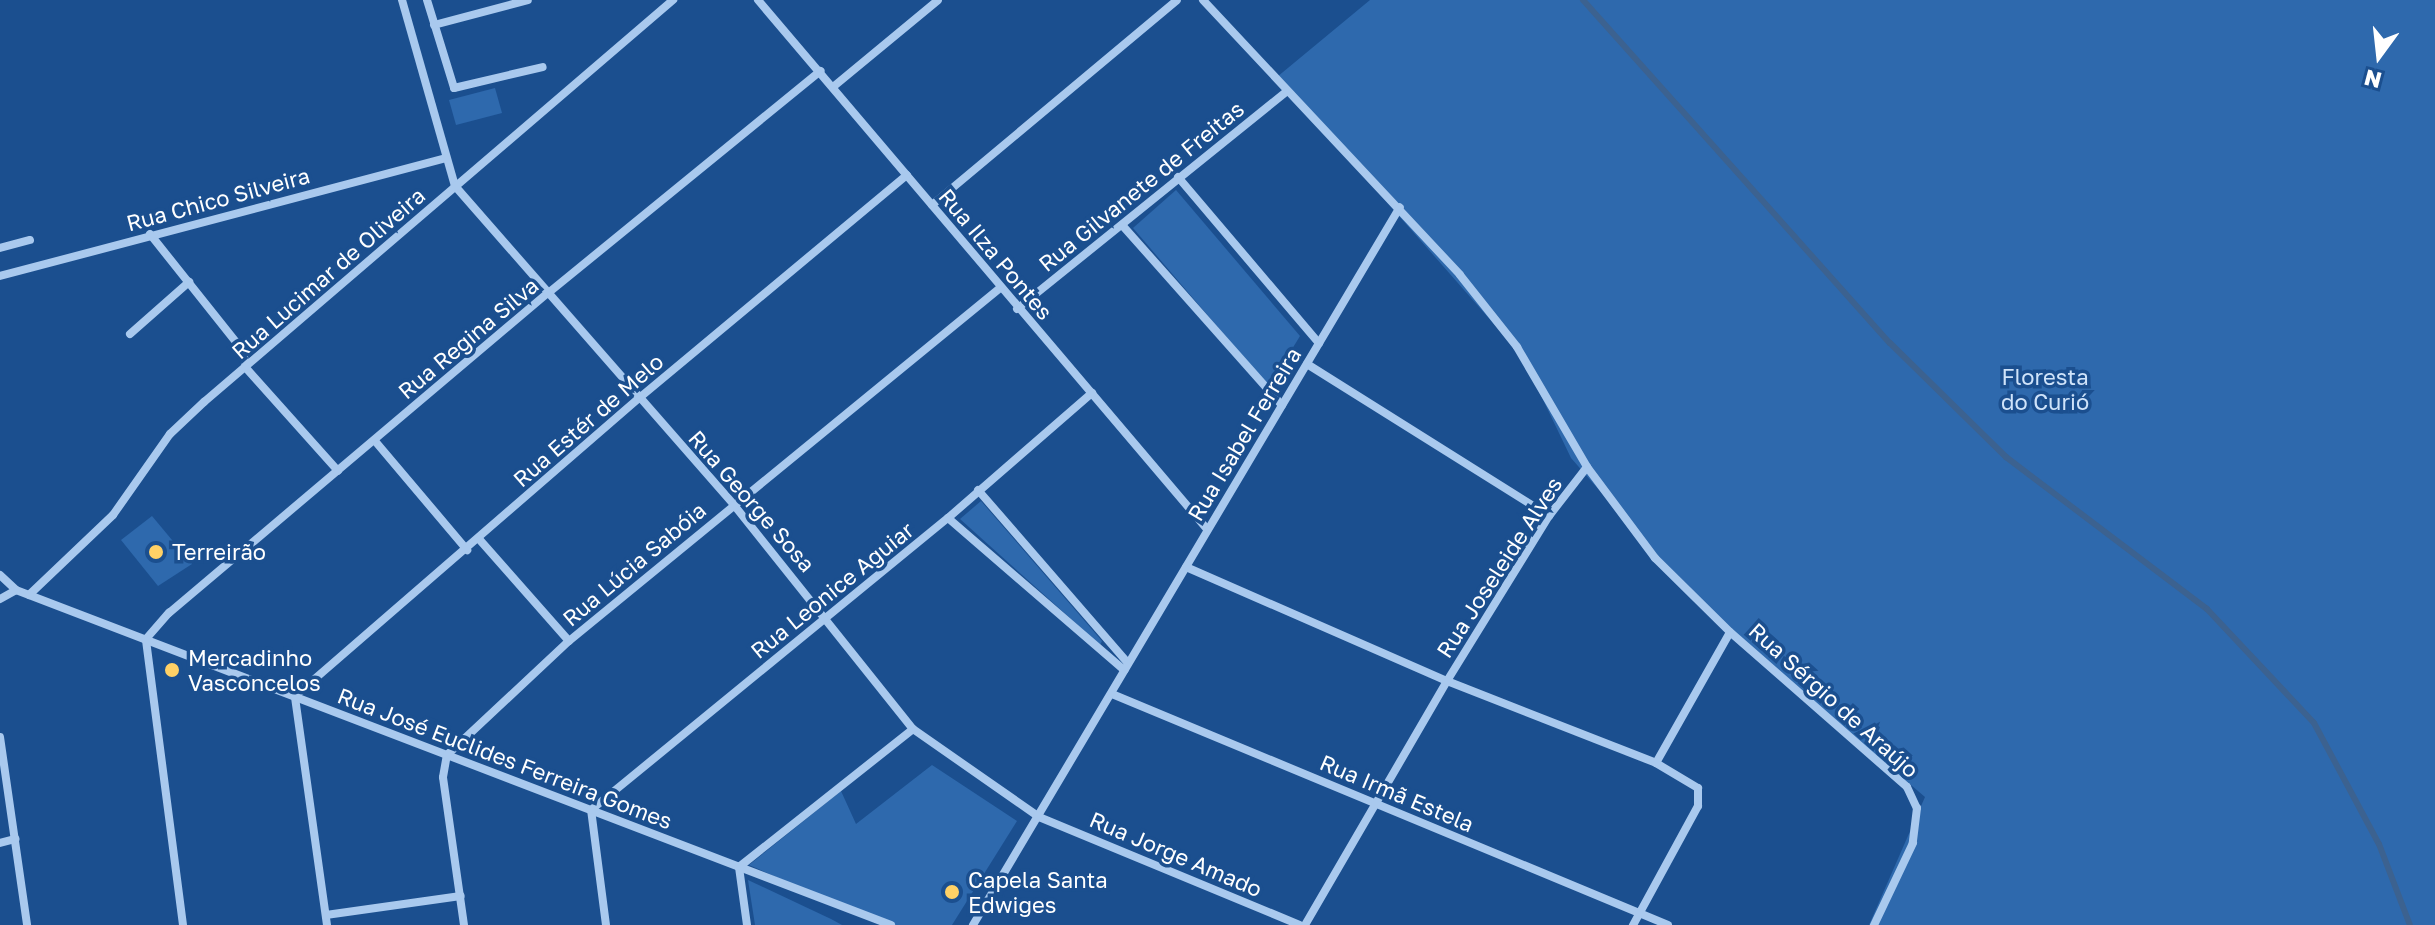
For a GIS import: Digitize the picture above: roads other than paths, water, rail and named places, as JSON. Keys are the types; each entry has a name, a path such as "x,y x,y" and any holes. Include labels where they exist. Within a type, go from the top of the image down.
{"street":[{"path":"402,0 455,186"},
{"path":"427,0 454,88 543,67"},
{"path":"434,25 528,0"},
{"name":"Rua Lucimar de Oliveira","path":"29,595 113,515 170,434 673,0"},
{"name":"Rua Ilza Pontes","path":"758,0 1017,309 1207,529"},
{"path":"833,87 938,0"},
{"path":"932,205 1177,0"},
{"path":"1203,0 1400,207"},
{"name":"Rua Regina Silva","path":"146,639 169,613 547,294 820,71"},
{"name":"Rua Gilvanete de Freitas","path":"1017,309 1287,91"},
{"name":"Rua Chico Silveira","path":"0,276 446,158"},
{"name":"Rua Estér de Melo","path":"295,696 638,399 907,175"},
{"path":"1178,177 1319,343"},
{"name":"Rua George Sosa","path":"455,186 638,399 734,505 827,617 913,729 1039,817"},
{"name":"Rua Isabel Ferreira","path":"973,925 1400,207"},
{"name":"Rua Joseleide Alves","path":"1302,925 1549,516 1587,467 1517,347 1400,207"},
{"path":"1122,225 1282,405"},
{"path":"150,234 243,351 246,368 338,471"},
{"path":"0,248 30,240"},
{"path":"130,334 189,282"},
{"name":"Rua Lúcia Sabóia","path":"447,755 569,641 1000,288"},
{"path":"1307,364 1549,516"},
{"name":"Rua Leonice Aguiar","path":"591,810 948,518 1092,393"},
{"path":"375,441 467,550"},
{"name":"Rua Sérgio de Araújo","path":"1587,467 1655,558 1730,632 1907,787 1917,808 1913,843 1874,925"},
{"path":"978,490 1126,666"},
{"path":"948,518 1126,666"},
{"path":"479,539 569,641"},
{"path":"1186,567 1447,681 1656,763 1701,794 1633,925"},
{"path":"0,575 16,590 0,599"},
{"name":"Rua José Euclides Ferreira Gomes","path":"16,590 891,925"},
{"path":"1656,763 1730,632"},
{"path":"146,639 183,925"},
{"name":"Rua Irmã Estela","path":"1112,694 1668,925"},
{"path":"295,696 327,925"},
{"path":"747,925 739,867 913,729"},
{"path":"0,737 27,925"},
{"path":"447,755 443,777 464,925"},
{"path":"591,810 606,925"},
{"name":"Rua Jorge Amado","path":"1039,817 1302,925"},
{"path":"0,843 15,839"},
{"path":"326,915 461,896"}],"waterway":[{"path":"1583,0 1890,343 2006,457 2207,609 2314,723 2379,844 2410,925"}],"place":[{"name":"Terreirão","path":"156,552"},
{"name":"Mercadinho Vasconcelos","path":"172,670"},
{"name":"Capela Santa Edwiges","path":"952,892"}],"park label":[{"name":"Floresta do Curió","path":"2045,388"}]}
